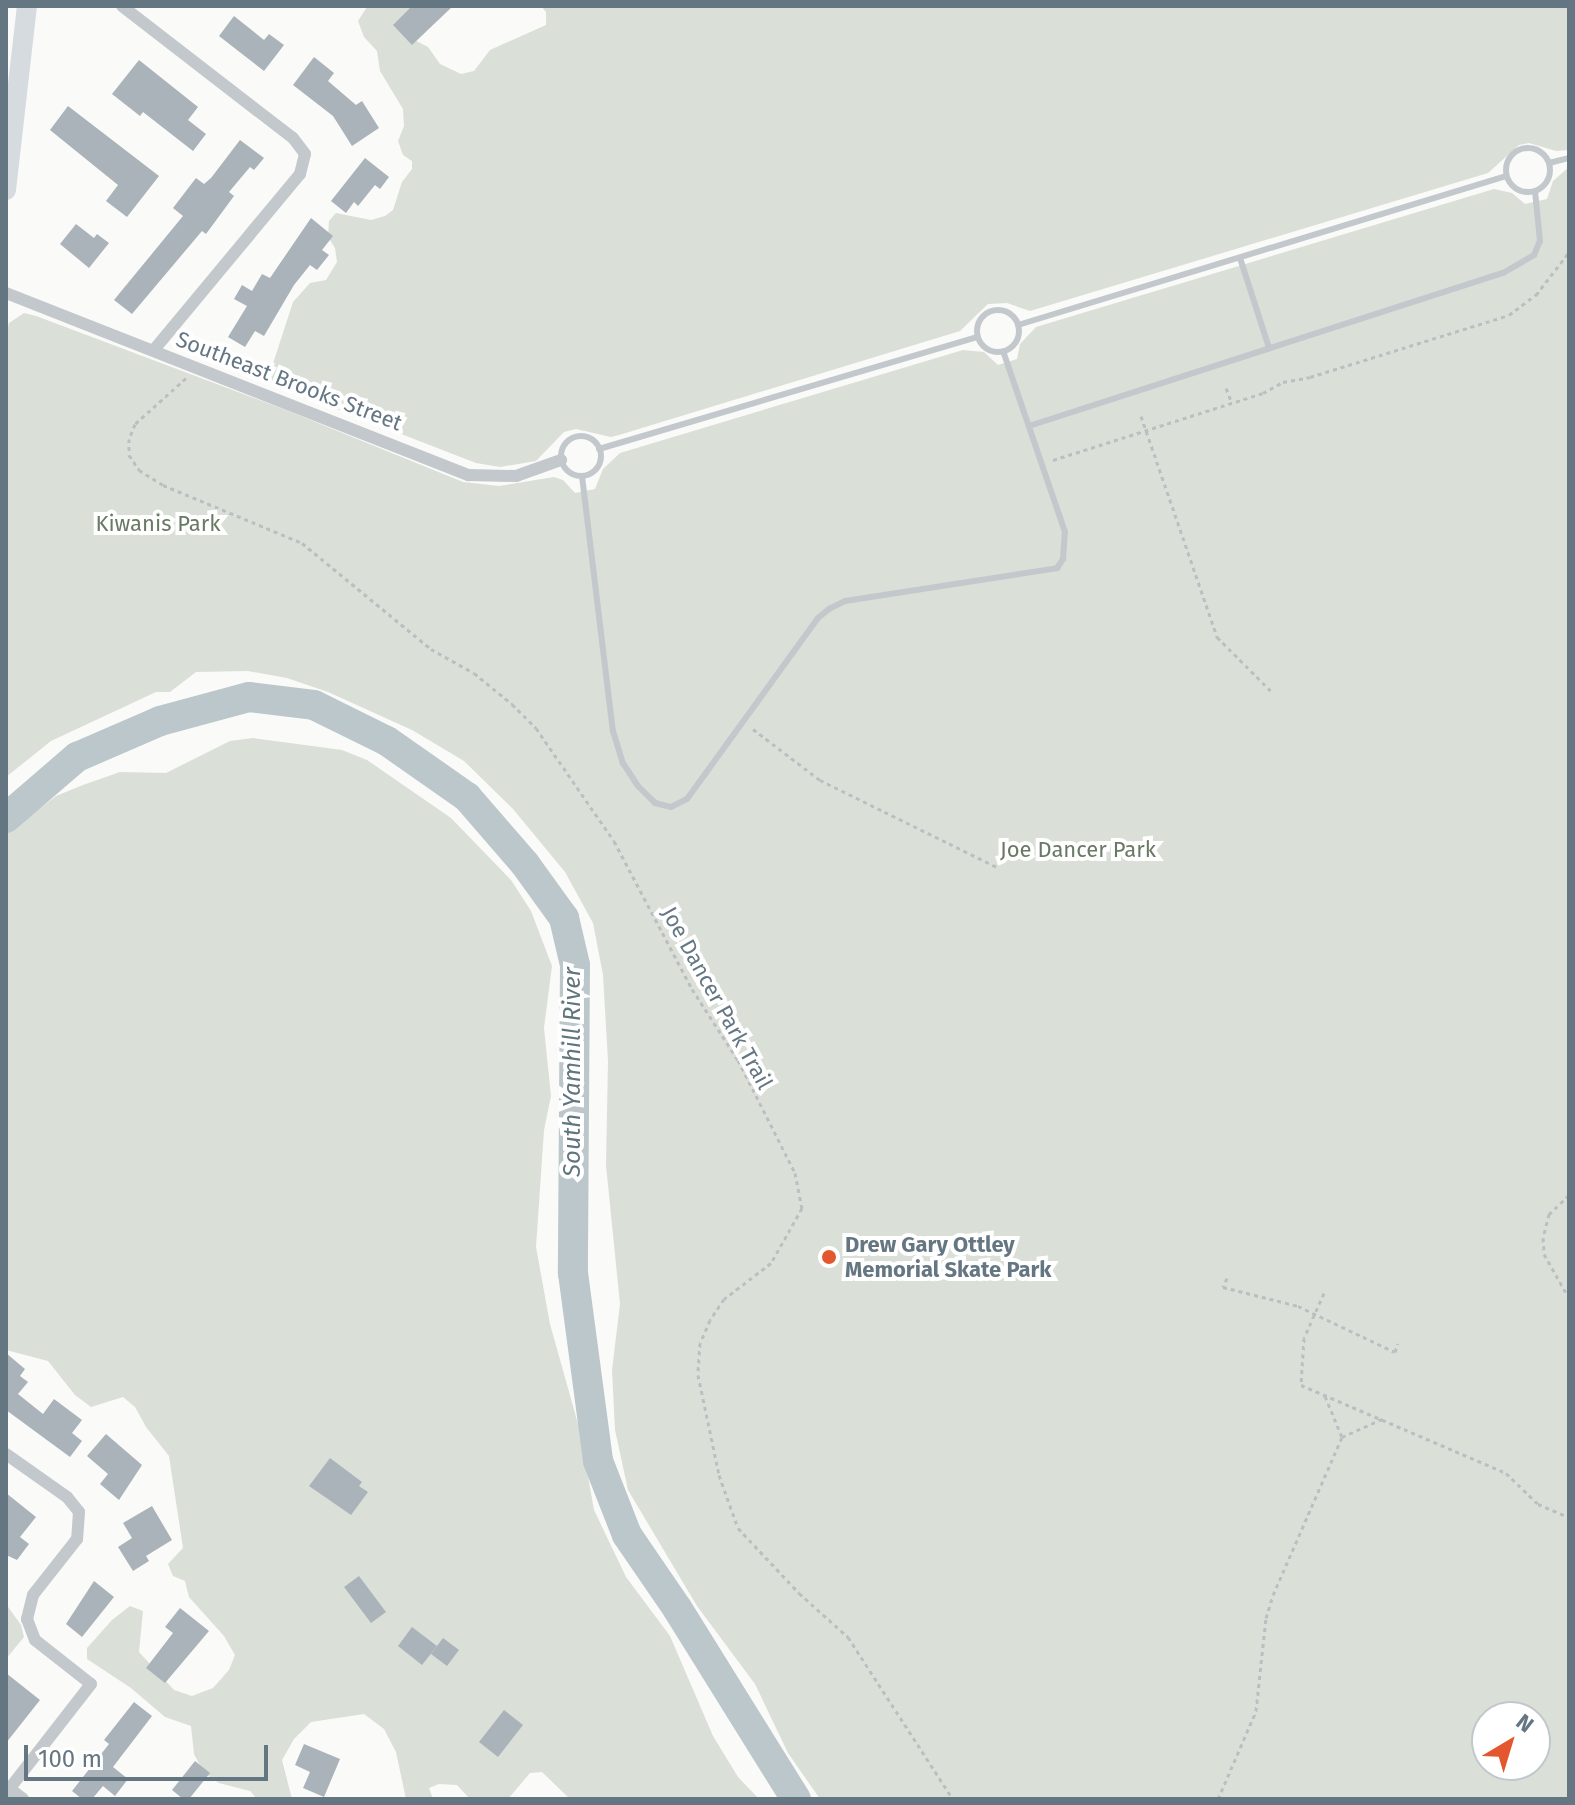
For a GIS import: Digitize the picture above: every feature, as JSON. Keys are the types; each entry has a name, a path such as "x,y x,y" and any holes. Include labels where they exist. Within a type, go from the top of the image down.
{"main road":[{"path":"6,190 27,6"}],"street":[{"path":"122,6 293,138 305,154 300,174 154,350"},
{"name":"Southeast Brooks Street","path":"6,293 468,475 516,476 561,460"},
{"path":"6,1454 67,1497 79,1512 77,1539 33,1595 27,1619 35,1640 91,1684 8,1790 23,1799"}],"lane":[{"path":"1518,150 1540,151 1549,163 1549,177 1535,191 1514,188 1506,176 1508,161 1518,150"},
{"path":"1549,163 1569,158"},
{"path":"1018,325 1506,176"},
{"path":"1029,426 1522,265 1534,255 1540,241 1535,191"},
{"path":"1240,258 1269,348"},
{"path":"978,337 981,318 992,311 1005,311 1018,325"},
{"path":"978,337 991,351 1003,351 1014,344 1018,325"},
{"path":"599,449 978,337"},
{"path":"582,476 613,731 623,763 638,786 655,803 671,807 687,799 818,618 829,609 845,601 1057,568 1066,548 1065,532 1003,351"},
{"path":"578,436 591,439 599,449 598,467 582,476 571,474 561,460 566,442 578,436"}],"path":[{"path":"1042,463 1232,403 1283,382 1310,377 1509,315 1536,295 1569,252 1569,210"},
{"name":"Joe Dancer Park Trail","path":"197,367 135,424 129,439 129,455 139,470 163,485 302,543 431,649 474,673 512,704 536,728 614,841 692,989 738,1060 795,1173 802,1208 771,1263 724,1299 700,1343 698,1375 719,1475 738,1528 799,1593 848,1637 953,1799"},
{"path":"1226,388 1232,403"},
{"path":"1141,416 1217,637 1227,651 1271,691"},
{"path":"743,721 820,780 999,868"},
{"path":"1569,1195 1549,1214 1543,1238 1544,1254 1569,1298"},
{"path":"1227,1278 1223,1287 1298,1306 1395,1352 1398,1343"},
{"path":"1324,1293 1304,1338 1301,1385 1506,1473 1538,1504 1569,1517"},
{"path":"1324,1395 1342,1437"},
{"path":"1218,1799 1256,1711 1266,1618 1273,1595 1342,1437 1382,1419"}],"green space":[{"path":"424,6 409,37 428,47 440,64 461,74 474,71 490,50 546,25 546,12 541,6 1569,6 1569,150 1556,151 1529,143 1519,145 1488,173 1030,311 1007,303 988,304 960,331 619,435 611,437 576,429 564,432 536,461 500,467 476,463 267,382 293,302 310,283 326,280 337,262 335,248 328,237 329,221 336,213 371,220 385,216 393,210 402,182 412,169 412,161 403,155 398,141 404,126 403,109 380,71 377,51 364,37 358,21 367,7"},
{"name":"Joe Dancer Park","path":"1569,167 1569,1799 820,1799 788,1753 755,1684 697,1606 628,1490 615,1430 612,1370 620,1304 606,1165 608,1061 603,975 593,923 565,872 513,809 464,761 412,730 328,692 287,678 248,671 196,672 170,692 156,692 51,741 6,777 6,336 9,323 24,313 36,316 286,410 463,482 499,486 554,477 563,480 575,493 595,489 603,469 620,453 963,350 984,352 998,365 1017,359 1020,344 1036,327 1494,189 1512,193 1525,204 1547,199 1553,181"},
{"path":"253,738 342,750 367,760 451,818 511,880 531,911 552,966 544,1028 551,1096 544,1130 536,1247 550,1324 580,1431 594,1510 626,1577 670,1636 713,1736 738,1777 759,1799 570,1799 542,1772 530,1773 508,1799 470,1799 457,1785 439,1784 429,1788 433,1799 406,1799 396,1752 384,1729 364,1714 311,1722 294,1739 282,1760 292,1799 257,1799 250,1791 219,1783 204,1773 194,1754 191,1726 165,1717 131,1688 87,1659 87,1648 112,1620 130,1606 143,1611 139,1652 174,1690 192,1696 213,1688 229,1670 235,1655 224,1636 189,1597 185,1581 173,1576 168,1564 183,1548 169,1456 135,1407 123,1397 91,1407 75,1395 48,1361 6,1350 6,834 56,796 83,785 120,772 166,773 230,741"},
{"path":"6,1604 21,1625 24,1637 6,1659"}],"building":[{"path":"412,6 453,6 412,45 393,25"},
{"path":"234,16 264,40 269,34 284,45 264,71 219,36"},
{"path":"314,57 334,73 328,81 356,105 362,101 379,128 352,146 333,116 293,85"},
{"path":"139,60 198,107 188,120 206,134 193,151 143,112 140,116 112,94"},
{"path":"68,106 159,176 127,217 106,201 118,185 50,130"},
{"path":"240,140 264,158 254,170 250,167 229,192 234,196 206,234 202,231 132,314 114,300 183,216 173,208 196,178 204,184 211,178"},
{"path":"365,158 389,177 380,189 375,185 358,206 354,202 346,213 331,201"},
{"path":"311,218 333,236 322,250 329,255 317,270 310,265 294,285 264,336 255,331 245,347 228,337 247,306 234,299 242,285 252,291 262,274 270,278"},
{"path":"76,224 94,238 97,234 109,243 89,268 60,244"},
{"path":"6,1353 25,1369 20,1376 28,1382 18,1394 43,1414 54,1399 82,1420 72,1433 82,1441 70,1457 6,1410"},
{"path":"106,1434 142,1465 119,1500 100,1484 108,1474 87,1456"},
{"path":"330,1458 362,1482 359,1486 368,1492 351,1515 309,1486"},
{"path":"6,1493 36,1517 20,1537 29,1544 17,1560 6,1555"},
{"path":"152,1506 172,1540 146,1556 149,1561 133,1571 118,1547 132,1538 123,1523"},
{"path":"359,1576 386,1612 371,1623 344,1587"},
{"path":"94,1581 114,1597 82,1637 66,1624"},
{"path":"180,1608 209,1631 165,1683 146,1668 173,1633 165,1627"},
{"path":"412,1627 437,1646 422,1665 398,1646"},
{"path":"443,1638 459,1650 447,1666 431,1654"},
{"path":"6,1673 40,1700 6,1743"},
{"path":"134,1702 152,1716 113,1767 128,1779 115,1796 103,1786 92,1799 82,1799 72,1791 109,1744 104,1740"},
{"path":"504,1710 523,1725 498,1757 479,1742"},
{"path":"304,1744 340,1759 324,1797 303,1788 310,1772 295,1765"},
{"path":"195,1761 210,1773 189,1799 183,1799 172,1790"}],"waterway":[{"name":"South Yamhill River","path":"6,818 77,757 160,721 249,697 314,705 387,741 467,797 525,864 564,918 575,965 573,1273 598,1461 627,1535 677,1608 796,1799"}],"place":[{"name":"Drew Gary Ottley Memorial Skate Park","path":"829,1257"}],"park label":[{"name":"Kiwanis Park","path":"158,524"}]}
